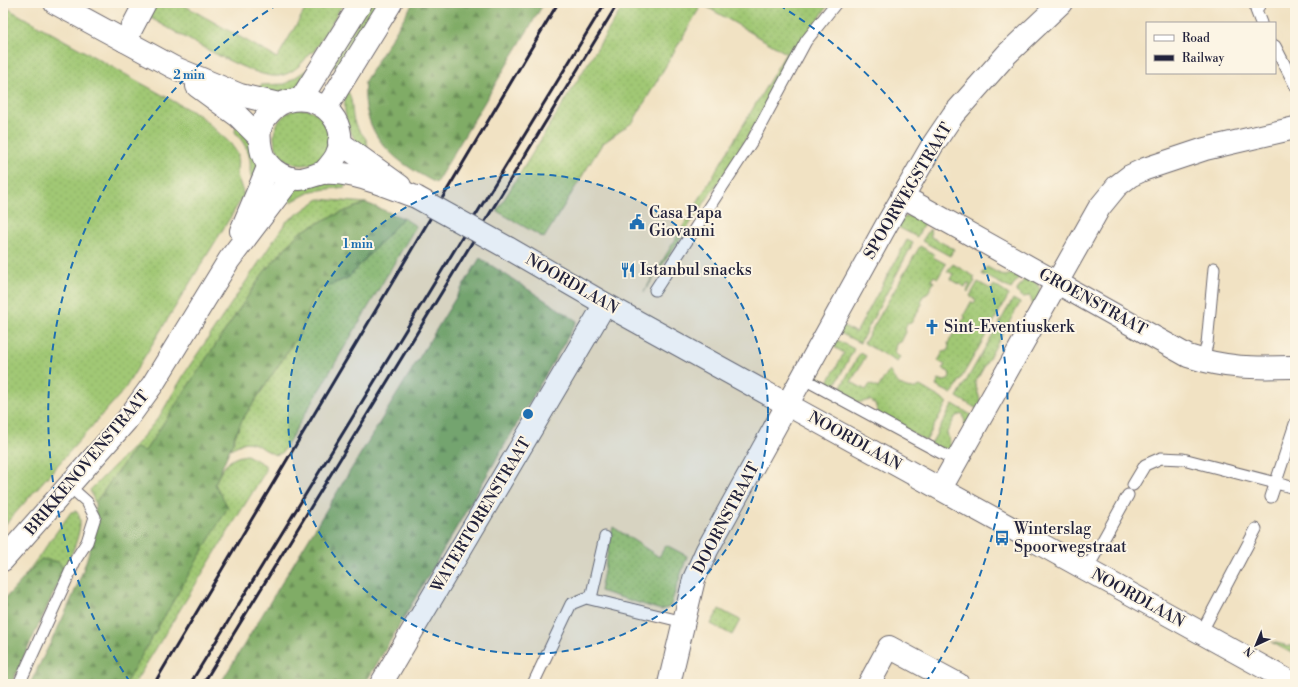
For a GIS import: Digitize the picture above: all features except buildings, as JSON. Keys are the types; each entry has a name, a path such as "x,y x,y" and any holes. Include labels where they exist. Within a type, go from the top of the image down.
{"street":[{"path":"55,3 173,67 240,95 279,104"},
{"path":"125,41 145,3"},
{"path":"301,98 361,3"},
{"path":"326,108 391,3"},
{"name":"SPOORWEGSTRAAT","path":"788,404 902,196 953,115 1007,54 1061,3"},
{"path":"173,67 238,116 259,137"},
{"path":"291,178 282,175 269,165 262,153 259,137 262,122 271,110 279,104 301,98 315,102 326,108 334,116 340,128 340,142 336,156 323,173"},
{"path":"941,488 1099,208 1117,186 1130,176 1205,149 1295,128"},
{"name":"NOORDLAAN","path":"340,142 416,197 605,304 1294,684"},
{"name":"BRIKKENOVENSTRAAT","path":"229,260 269,165"},
{"name":"NOORDLAAN","path":"291,178 300,179 323,173 356,176 416,197"},
{"name":"BRIKKENOVENSTRAAT","path":"3,560 126,421 153,384 229,260 291,178"},
{"name":"GROENSTRAAT","path":"902,196 1188,356 1225,366 1250,368 1295,367"},
{"name":"WATERTORENSTRAAT","path":"381,684 605,304"},
{"name":"DOORNSTRAAT","path":"670,684 694,579 707,550 788,404"},
{"path":"869,684 889,647 958,684"}],"lane":[{"path":"655,290 752,141 806,41 836,3"},
{"path":"1261,3 1256,10 1261,22"},
{"path":"1276,48 1295,85"},
{"path":"1203,360 1207,344 1214,268"},
{"path":"802,378 956,461"},
{"path":"1271,497 1295,424"},
{"path":"1087,569 1145,465 1160,458 1183,459 1295,488"},
{"path":"18,684 76,559 87,542 95,517 87,502 68,485"},
{"path":"1201,633 1256,528"},
{"path":"591,598 605,537"},
{"path":"533,684 571,604 586,598 591,598 684,622"}],"green space":[{"path":"151,3 180,3 277,58 309,3 344,3 313,53 310,52 301,64 293,70 279,76 267,75 251,70 192,42 145,15"},
{"path":"369,3 384,3 343,72 331,65"},
{"path":"413,3 544,3 436,183 406,165 382,144 368,117 365,100 365,81"},
{"path":"625,3 829,3 730,165 644,292 786,53 702,4 633,122 602,144 544,238 497,211"},
{"path":"3,6 200,116 230,143 238,154 237,175 244,195 124,390 3,527"},
{"path":"308,69 296,88 283,93 254,92 261,85 285,84"},
{"path":"346,90 349,93 354,121 366,139 366,151 354,138 347,124 345,108"},
{"path":"302,109 313,111 322,117 328,126 330,137 328,148 322,157 313,163 302,165 291,163 282,157 276,148 274,137 276,126 282,117 291,111"},
{"path":"236,126 245,128 258,161 254,181 250,173 250,160 248,152 235,132"},
{"path":"348,181 345,187 312,191 291,202 286,198 299,188 315,184"},
{"path":"319,199 366,203 328,218 299,233 264,272 145,451 135,448 95,503 90,490 140,440 159,417 188,368 286,222"},
{"path":"366,203 403,218 348,278 317,290 300,333 242,420 215,484 228,507 125,684 30,684 62,619 83,571 95,524 95,503 135,448 145,451 264,272 299,233 328,218"},
{"path":"918,216 926,220 917,237 896,226 905,217"},
{"path":"403,218 416,226 282,453 275,455 253,443 245,442 230,449 242,420 300,333 317,290 348,278"},
{"path":"930,229 931,237 954,249 950,256 922,241"},
{"path":"907,240 913,243 860,343 838,332 842,325 856,333"},
{"path":"920,246 934,254 933,257 946,264 938,278 934,276 931,280 934,282 927,294 923,296 921,300 922,304 911,323 907,324 905,329 906,332 901,342 897,343 895,347 895,354 900,357 897,362 864,343"},
{"path":"480,258 577,321 365,684 220,684"},
{"path":"953,264 975,277 973,280 975,281 968,292 967,291 970,284 967,283 965,287 950,279 953,274 947,271"},
{"path":"987,267 1004,276 1022,272 1011,289 982,274"},
{"path":"1027,275 1033,279 1040,290 1039,298 1034,309 1030,296 1023,297 1016,292"},
{"path":"978,282 991,289 994,285 1009,295 952,394 936,386 939,379 944,381 948,380 950,376 949,372 943,369 945,365 938,361 943,352 947,351 949,347 948,343 959,324 965,318 964,315 971,302 974,303 976,300 970,296"},
{"path":"1013,299 1020,303 975,383 981,403 977,409 957,397"},
{"path":"835,339 854,349 833,389 813,378 814,375 828,382 844,353 831,345"},
{"path":"860,353 866,356 851,382 866,390 870,384 878,388 889,370 894,379 902,386 910,389 920,386 947,402 926,441 879,415 875,404 870,400 858,403 838,392"},
{"path":"953,404 973,416 966,428 963,414 956,416 947,432 952,453 931,444"},
{"path":"247,455 265,465 265,472 134,684 125,684 227,507 215,484 220,473 230,461 240,456"},
{"path":"76,511 79,516 79,531 74,549 64,571 59,562 41,559 24,577 71,512"},
{"path":"613,527 659,557 666,545 687,556 670,607 661,610 600,591"},
{"path":"41,559 59,562 64,571 11,684 3,684 3,601"},
{"path":"719,609 740,620 732,635 711,624"},
{"path":"1271,642 1295,647 1295,655"}],"railway":[{"path":"154,684 558,3"},
{"path":"190,684 605,3"},
{"path":"203,684 618,3"}],"place":[{"name":"Casa Papa Giovanni","path":"637,222"},
{"name":"Istanbul snacks","path":"628,270"},
{"name":"Sint-Eventiuskerk","path":"932,327"},
{"name":"Winterslag Spoorwegstraat","path":"1002,538"}]}
